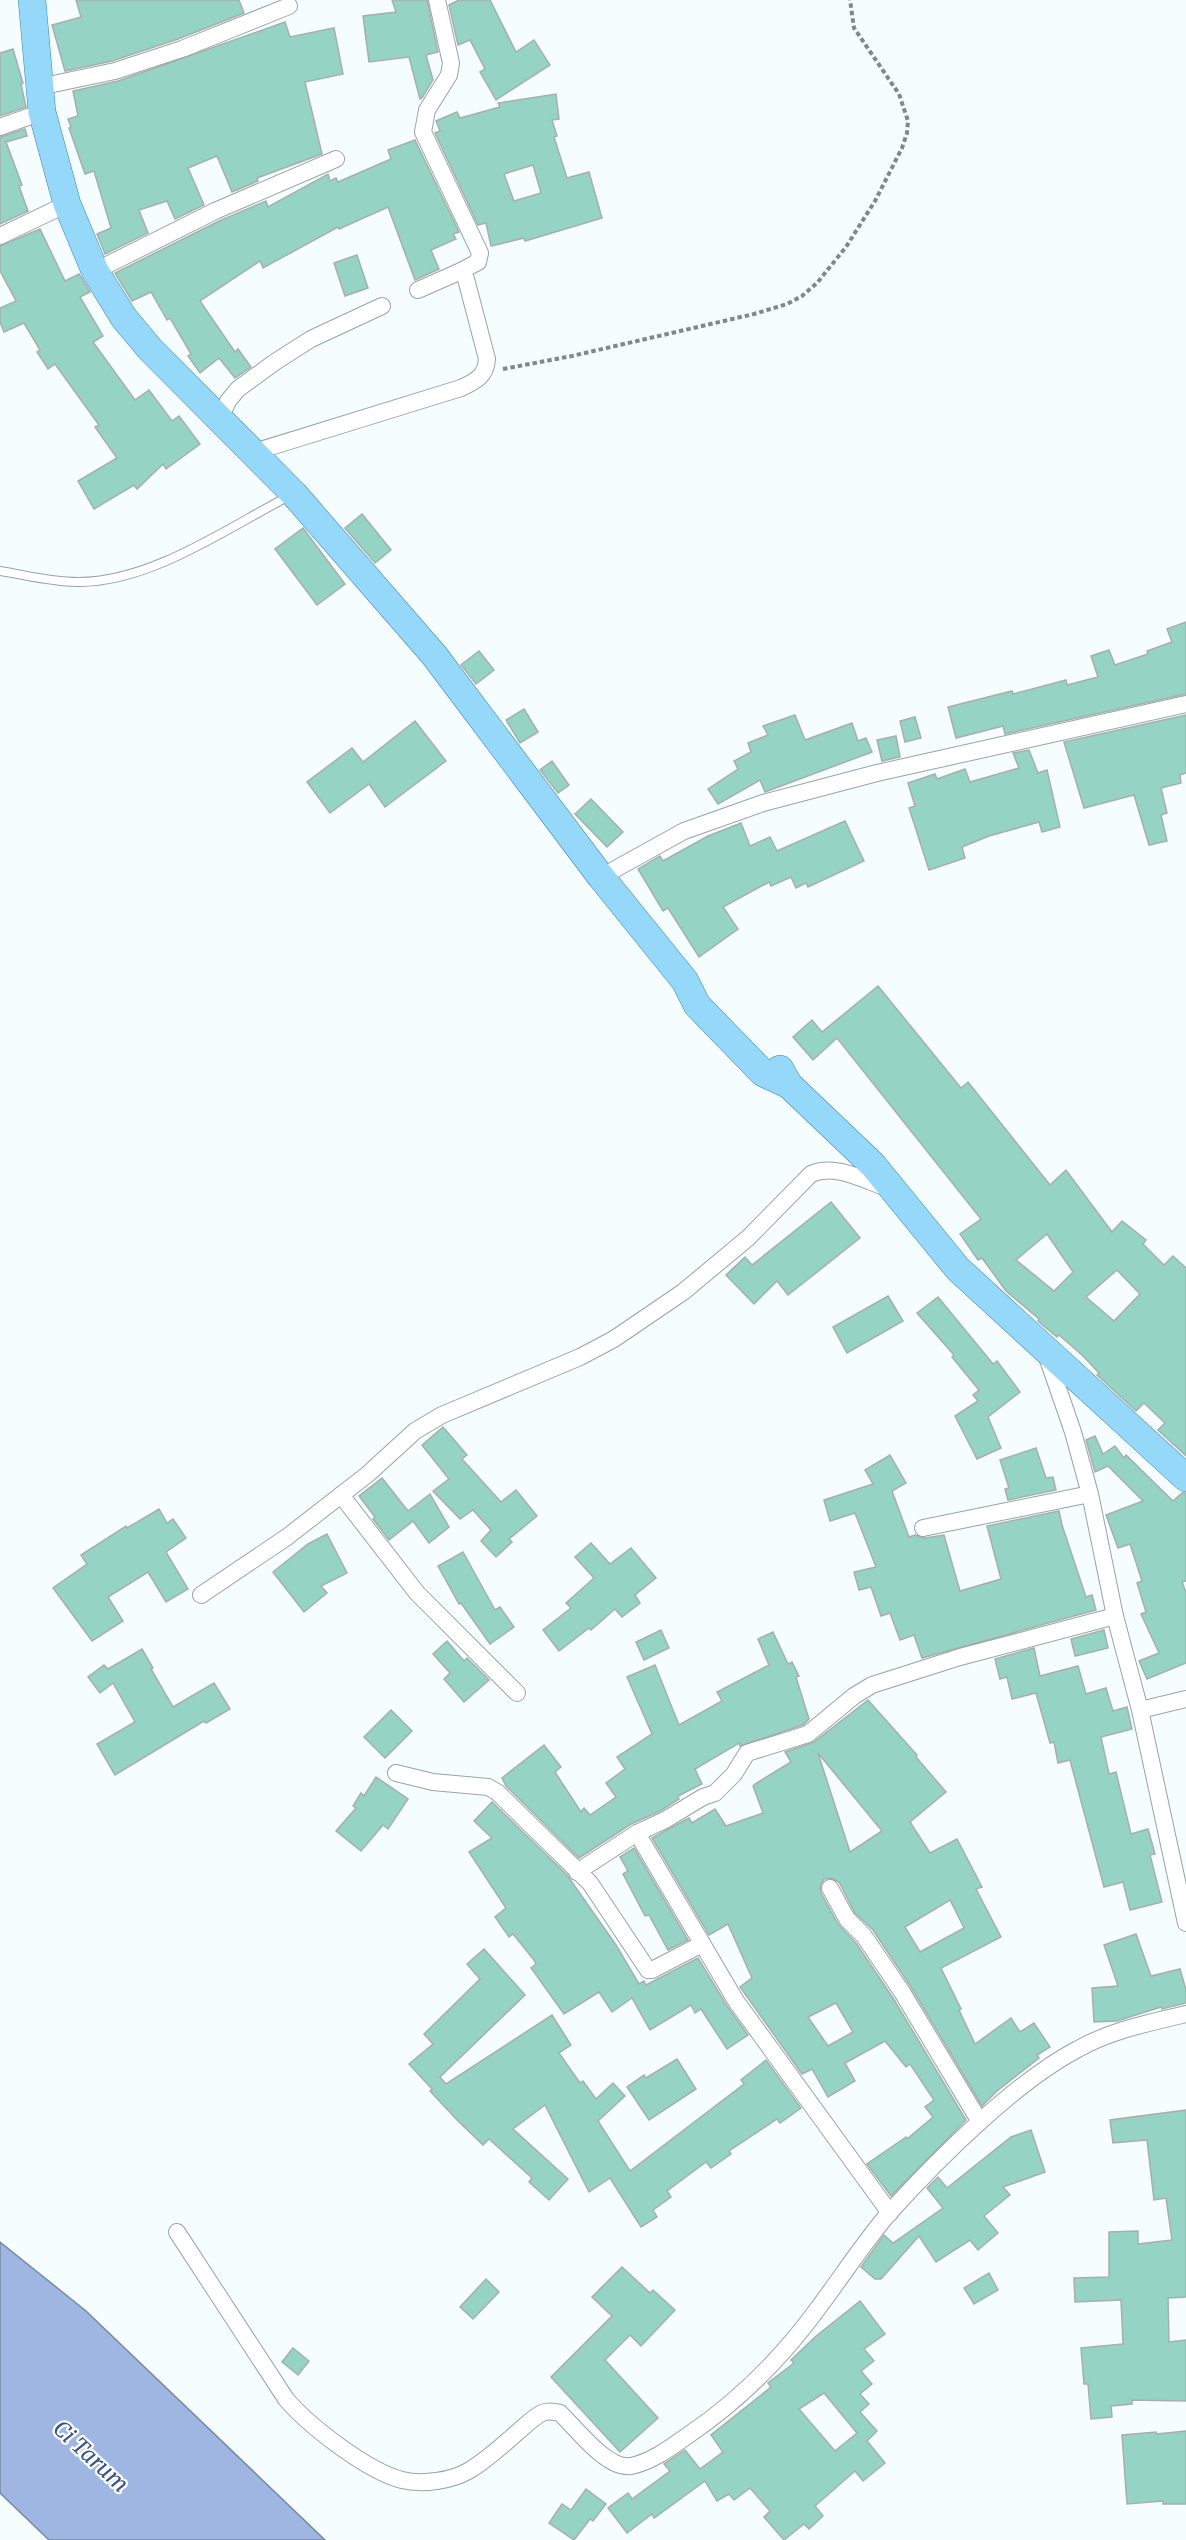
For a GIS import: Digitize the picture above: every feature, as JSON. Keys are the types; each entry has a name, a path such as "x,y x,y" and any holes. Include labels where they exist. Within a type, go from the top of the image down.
{"main road":[{"path":"32,0 40,100 67,204 95,271 124,318 150,350 294,494 434,655 601,877 696,993 769,1067 850,1141 895,1190 958,1269 1186,1478"}],"street":[{"path":"418,290 478,262 480,253 423,132 427,110 449,75 451,63 437,0"},
{"path":"0,127 40,100 115,71 182,49 290,6"},
{"path":"95,271 215,211 336,159"},
{"path":"0,236 67,204"},
{"path":"254,452 461,388 476,381 486,370 488,359 466,279 461,271"},
{"path":"220,419 228,401 238,389 275,362 311,339 382,306"},
{"path":"601,877 684,831 762,802 877,773 1186,704"},
{"path":"201,1595 287,1537 341,1495 416,1431 442,1415 580,1357 614,1339 683,1292 748,1238 812,1174 821,1170 833,1170 895,1190"},
{"path":"1044,1350 1073,1432 1090,1494 1115,1616 1140,1710 1186,1923"},
{"path":"923,1527 1090,1494"},
{"path":"341,1495 417,1593 517,1694"},
{"path":"577,1872 637,1833 665,1820 703,1797 715,1793 734,1774 747,1753 808,1734 854,1696 872,1685 960,1657 1115,1616"},
{"path":"1140,1710 1186,1699"},
{"path":"396,1773 433,1782 488,1787 509,1804 590,1883 648,1970 702,1944"},
{"path":"637,1833 736,2001 890,2213"},
{"path":"830,1887 847,1919 864,1936 902,1992 981,2122"},
{"path":"177,2232 286,2399 301,2417 323,2435 383,2472 403,2480 426,2482 468,2472 543,2412 560,2413 599,2453 615,2463 628,2466 646,2461 670,2448 731,2405 770,2366 818,2308 890,2213 981,2122 1078,2048 1136,2026 1186,2014"}],"lane":[{"path":"0,571 64,582 126,577 213,538 294,494"}],"path":[{"path":"486,370 518,367 754,314 787,304 802,296 817,283 846,247 875,201 908,133 908,121 898,94 854,28 850,0"}],"water":[{"name":"Ci Tarum","path":"0,2242 86,2311 325,2540 49,2540 0,2493"}],"building":[{"path":"76,0 239,0 244,13 178,39 112,61 65,71 52,25 81,17"},
{"path":"392,0 427,0 438,52 426,55 433,80 420,99 409,57 369,62 363,16 396,12"},
{"path":"459,0 490,0 516,52 534,40 550,65 496,100 480,72 485,69 470,40 458,45 449,5"},
{"path":"285,22 290,37 334,28 343,74 305,82 322,154 257,178 258,181 232,192 217,156 188,168 204,205 175,219 167,201 139,210 148,233 105,254 97,234 111,228 94,171 85,174 69,128 71,127 68,119 78,116 73,91 118,81"},
{"path":"13,49 23,83 21,84 26,107 0,116 0,53"},
{"path":"556,94 559,119 552,120 557,136 554,137 567,178 589,172 602,218 525,241 524,238 491,246 486,223 478,225 435,133 440,131 436,121 457,112 460,118 500,107 498,103","holes":["533,165 541,193 514,201 504,174"]},
{"path":"25,129 27,136 6,142 22,185 19,186 28,211 0,224 0,137"},
{"path":"415,140 459,232 453,234 456,239 431,250 439,269 415,280 388,207 339,229 338,227 263,268 260,261 200,301 235,352 238,349 251,367 235,378 219,358 200,373 188,356 191,354 170,318 167,320 151,292 132,301 115,273 219,221 266,201 268,207 328,174 330,181 336,178 338,182 391,159 388,150"},
{"path":"40,229 65,281 79,274 90,292 80,297 103,336 93,342 135,400 149,390 172,421 179,416 200,444 166,469 163,464 137,489 134,485 94,509 78,481 117,458 95,427 99,425 55,364 48,369 37,352 40,350 24,323 4,332 0,322 0,308 16,301 0,271 0,246"},
{"path":"357,255 368,288 345,296 334,263"},
{"path":"362,514 391,550 375,563 345,528"},
{"path":"303,528 345,584 317,605 275,549"},
{"path":"1186,622 1186,694 1005,734 1003,726 956,738 948,707 1012,691 1013,694 1066,680 1067,685 1098,677 1091,656 1109,650 1115,665 1148,654 1147,651 1172,642 1167,629"},
{"path":"479,651 494,670 476,684 461,665"},
{"path":"524,709 538,732 520,743 506,720"},
{"path":"795,715 805,740 852,723 858,741 866,738 872,752 765,792 760,780 718,804 708,789 738,769 734,761 751,752 748,743 768,735 763,726"},
{"path":"1186,715 1186,773 1180,775 1181,783 1161,788 1167,813 1161,815 1167,841 1149,845 1134,795 1084,808 1064,742"},
{"path":"915,717 921,738 905,742 900,721"},
{"path":"415,721 446,761 385,807 369,784 330,813 307,782 352,748 363,762"},
{"path":"896,736 900,757 882,761 877,740"},
{"path":"1029,750 1038,773 1047,770 1060,827 1042,832 1039,822 989,836 962,847 965,858 929,870 909,808 915,806 908,783 935,774 937,779 965,769 970,782 1019,768 1013,753"},
{"path":"552,761 569,785 558,793 540,770"},
{"path":"591,799 623,832 607,847 575,814"},
{"path":"845,821 864,861 808,887 806,883 796,888 791,877 771,886 769,882 723,907 738,929 699,957 668,908 663,911 638,869 660,856 663,861 708,836 741,823 750,846 770,837 777,851"},
{"path":"878,986 961,1088 968,1082 1050,1185 1066,1170 1112,1232 1122,1221 1146,1240 1143,1244 1164,1265 1173,1256 1186,1268 1186,1456 1158,1430 1165,1423 1144,1403 1136,1411 1097,1375 1099,1373 1083,1356 1059,1335 1057,1337 1046,1328 1038,1321 1039,1319 1006,1291 982,1258 978,1260 960,1234 981,1219 837,1038 813,1060 793,1037 812,1020 822,1032","holes":["1047,1234 1073,1272 1054,1291 1016,1260","1117,1270 1140,1294 1114,1321 1086,1297"]},
{"path":"831,1202 860,1238 788,1295 777,1281 754,1304 726,1275 745,1257 752,1265"},
{"path":"888,1296 903,1321 847,1353 833,1327"},
{"path":"938,1297 993,1364 997,1361 1020,1392 988,1417 1001,1448 977,1459 955,1416 978,1401 973,1395 979,1390 952,1357 954,1355 917,1313"},
{"path":"443,1427 467,1455 462,1459 501,1502 516,1490 537,1516 509,1539 512,1542 496,1557 481,1541 491,1530 473,1510 460,1519 433,1491 449,1479 422,1445"},
{"path":"1095,1436 1103,1454 1115,1446 1124,1458 1126,1455 1173,1501 1182,1493 1186,1493 1186,1581 1182,1582 1186,1592 1186,1663 1147,1679 1139,1661 1159,1653 1141,1614 1146,1612 1137,1583 1142,1581 1130,1544 1118,1548 1106,1515 1143,1501 1108,1466 1095,1472 1086,1440"},
{"path":"1036,1448 1046,1478 1053,1477 1056,1490 1008,1500 1005,1489 1009,1488 1000,1460"},
{"path":"890,1455 906,1483 892,1491 909,1537 915,1535 925,1538 944,1535 960,1591 1001,1579 987,1526 1059,1511 1086,1597 1092,1595 1096,1610 922,1658 914,1635 900,1640 890,1613 881,1616 871,1587 859,1590 854,1572 876,1567 855,1513 830,1521 824,1500 873,1484 865,1470"},
{"path":"382,1478 408,1511 430,1494 449,1527 429,1543 413,1521 389,1540 359,1496"},
{"path":"159,1509 167,1523 173,1519 186,1538 166,1552 188,1589 166,1602 148,1572 108,1597 123,1621 92,1641 53,1588 87,1564 81,1555 126,1526 127,1528"},
{"path":"327,1534 347,1573 321,1586 327,1593 304,1612 273,1572 308,1544"},
{"path":"591,1543 610,1564 631,1548 656,1578 635,1595 640,1603 622,1617 615,1609 591,1630 589,1628 559,1651 543,1630 571,1608 566,1603 594,1578 575,1557"},
{"path":"463,1552 495,1610 500,1607 514,1627 490,1644 461,1603 459,1604 438,1566"},
{"path":"661,1630 669,1648 644,1660 636,1642"},
{"path":"1104,1630 1108,1648 1075,1656 1071,1639"},
{"path":"773,1632 788,1664 792,1662 799,1676 796,1677 809,1719 803,1725 740,1746 739,1743 695,1769 702,1784 678,1796 679,1799 660,1811 631,1824 579,1858 506,1786 502,1778 544,1745 561,1767 555,1772 581,1812 584,1808 590,1815 616,1797 606,1783 625,1769 617,1757 652,1734 627,1677 655,1665 679,1725 722,1701 717,1692 769,1665 758,1639"},
{"path":"447,1641 464,1661 467,1658 489,1680 464,1702 444,1679 450,1673 433,1654"},
{"path":"1034,1648 1040,1676 1078,1666 1086,1694 1106,1688 1113,1711 1127,1707 1132,1729 1101,1737 1109,1774 1116,1772 1131,1834 1148,1829 1155,1854 1150,1855 1162,1902 1130,1910 1123,1882 1104,1887 1070,1760 1058,1763 1054,1742 1050,1743 1036,1693 1012,1699 1007,1677 1000,1679 995,1659"},
{"path":"142,1649 173,1707 214,1683 230,1709 206,1723 204,1721 115,1775 97,1744 135,1722 113,1683 100,1693 88,1677 104,1665 108,1669"},
{"path":"868,1700 917,1755 916,1757 946,1792 910,1822 930,1853 957,1839 982,1887 976,1889 1001,1937 941,1968 975,2044 1011,2018 1020,2032 1034,2023 1050,2047 1037,2055 1039,2058 997,2091 982,2106 911,1987 873,1930 855,1913 839,1882 831,1878 824,1879 820,1887 821,1893 838,1924 856,1943 893,1998 966,2120 891,2196 867,2164 906,2137 907,2139 933,2117 925,2107 934,2100 910,2064 906,2067 885,2041 845,2063 855,2081 828,2097 812,2069 802,2074 740,1987 752,1978 728,1924 709,1935 652,1838 689,1818 692,1823 715,1809 726,1826 763,1813 753,1786 791,1762 785,1752 814,1742","holes":["818,1753 882,1831 850,1852","950,1900 964,1928 920,1952 905,1927","836,2003 853,2032 828,2046 808,2017"]},
{"path":"391,1710 412,1731 385,1758 364,1737"},
{"path":"376,1777 408,1799 388,1829 383,1825 361,1851 336,1831 356,1808 353,1806 361,1793 364,1796"},
{"path":"492,1802 567,1875 616,1945 639,1984 644,1981 646,1985 698,1958 727,2006 748,2035 727,2049 701,2009 695,2013 691,2005 650,2030 632,1998 612,2012 599,1992 564,2014 531,1968 536,1964 534,1960 513,1934 509,1937 495,1917 506,1908 469,1852 492,1838 474,1821"},
{"path":"634,1848 688,1940 668,1950 649,1915 645,1916 623,1874 628,1871 620,1857"},
{"path":"1136,1934 1151,1976 1180,1969 1186,1990 1186,2003 1162,2009 1161,2007 1117,2021 1094,2022 1092,1988 1118,1986 1104,1945"},
{"path":"484,1949 525,1995 440,2077 446,2084 552,2015 571,2045 559,2053 580,2083 583,2081 596,2099 613,2083 625,2096 598,2121 630,2171 744,2084 741,2080 766,2060 801,2108 780,2123 777,2119 729,2151 731,2154 711,2168 706,2162 667,2191 671,2197 653,2210 657,2217 641,2227 610,2178 589,2192 545,2105 513,2129 568,2179 549,2200 529,2182 532,2178 489,2139 483,2145 458,2121 409,2064 433,2044 424,2034 480,1979 467,1964"},
{"path":"677,2059 696,2089 649,2120 627,2087 644,2075 646,2078"},
{"path":"1186,2110 1186,2297 1168,2298 1169,2342 1186,2340 1186,2401 1132,2400 1132,2404 1111,2406 1112,2417 1091,2419 1088,2384 1084,2384 1081,2348 1123,2344 1121,2300 1075,2302 1074,2278 1109,2277 1109,2232 1138,2231 1138,2244 1172,2240 1166,2198 1154,2200 1147,2140 1113,2143 1110,2120"},
{"path":"1031,2130 1045,2172 1003,2187 1010,2195 984,2216 998,2233 978,2250 970,2240 936,2262 919,2236 881,2279 875,2279 861,2267 884,2235 893,2243 943,2208 927,2188 938,2177 947,2188 1011,2137"},
{"path":"622,2267 650,2293 653,2290 675,2310 641,2346 630,2335 605,2360 658,2418 620,2452 551,2377 612,2316 592,2297"},
{"path":"989,2273 998,2290 974,2304 964,2288"},
{"path":"486,2279 499,2292 473,2319 460,2307"},
{"path":"860,2301 885,2334 864,2349 874,2361 861,2371 872,2384 860,2394 869,2404 860,2412 877,2431 867,2441 885,2463 863,2481 855,2471 815,2506 823,2516 809,2529 804,2524 784,2540 764,2517 770,2511 750,2488 734,2500 729,2494 717,2501 705,2481 654,2518 652,2514 627,2533 608,2508 628,2493 632,2499 670,2471 664,2464 685,2450 700,2469 723,2452 711,2435 771,2387 768,2383 794,2363 791,2360 815,2337","holes":["824,2393 857,2433 835,2451 799,2409"]},
{"path":"293,2348 309,2361 298,2375 282,2362"},
{"path":"1186,2431 1186,2504 1163,2504 1163,2501 1127,2504 1122,2435"},
{"path":"586,2489 606,2504 593,2521 590,2519 574,2540 549,2523 562,2504 571,2510"}]}
